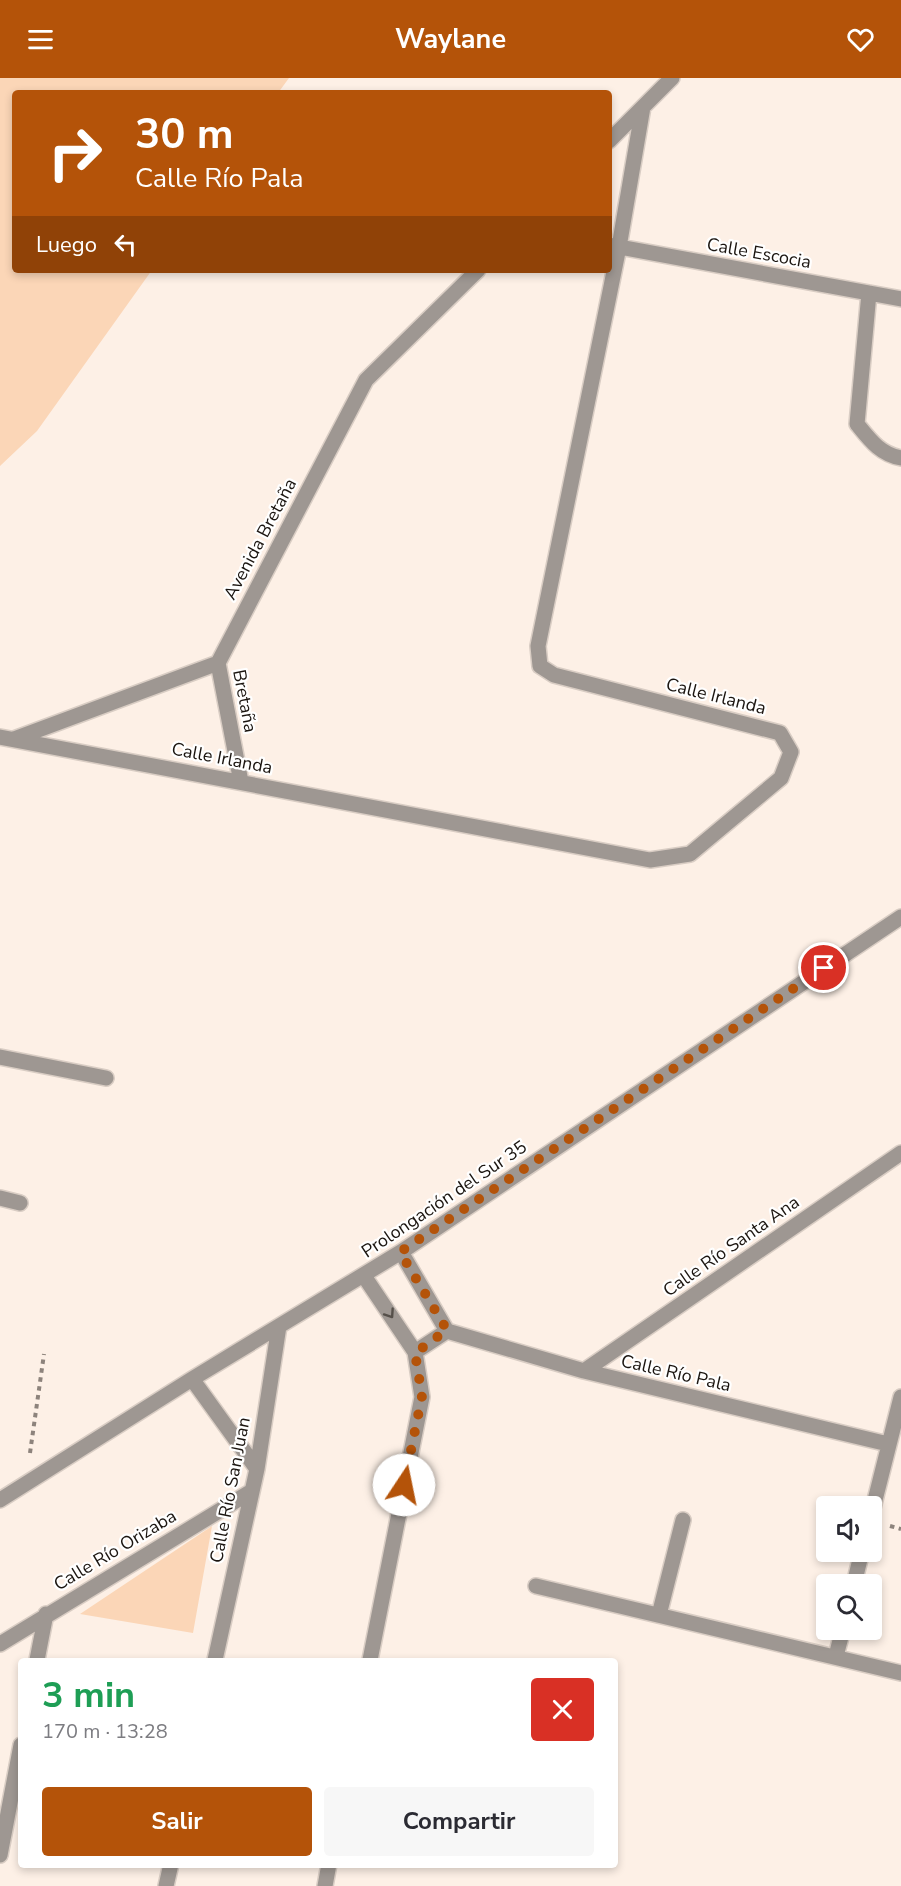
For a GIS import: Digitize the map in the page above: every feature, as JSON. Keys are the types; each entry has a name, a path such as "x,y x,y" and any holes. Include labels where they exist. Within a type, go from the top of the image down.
{"street":[{"path":"612,138 672,78"},
{"name":"Calle Irlanda","path":"614,246 643,107"},
{"name":"Calle Escocia","path":"614,246 901,299"},
{"name":"Avenida Bretaña","path":"218,663 366,380 475,273"},
{"name":"Calle Irlanda","path":"7,738 650,860 690,854 781,778 791,752 780,733 554,675 540,666 538,646 609,273"},
{"path":"869,293 857,424 875,446 892,456 901,458"},
{"path":"7,738 218,663"},
{"name":"Bretaña","path":"218,663 241,782"},
{"name":"Prolongación del Sur 35","path":"0,1500 192,1379 364,1276 901,917"},
{"path":"0,1057 106,1078"},
{"name":"Calle Río Santa Ana","path":"584,1371 901,1153"},
{"path":"0,1198 20,1203"},
{"path":"400,1252 447,1330 415,1353"},
{"path":"364,1276 415,1353 422,1396 370,1658"},
{"name":"Calle Río San Juan","path":"215,1658 257,1468 279,1326"},
{"name":"Calle Río Pala","path":"447,1330 584,1371 888,1444"},
{"path":"192,1379 257,1468"},
{"path":"876,1496 901,1397"},
{"name":"Calle Río Orizaba","path":"0,1644 252,1491"},
{"path":"658,1614 683,1520"},
{"path":"536,1586 901,1673"},
{"path":"37,1658 46,1614"},
{"path":"836,1656 840,1640"},
{"path":"0,1855 18,1759"},
{"path":"166,1886 170,1868"},
{"path":"325,1886 328,1868"}],"path":[{"path":"26,1484 44,1354"}],"shaded area":[{"path":"0,78 289,78 280,90 12,90 12,273 150,273 37,431 0,466"},
{"path":"212,1526 193,1633 80,1614"}],"route":[{"path":"404,1485 422,1396 415,1353 447,1330 400,1252 824,968"}]}
